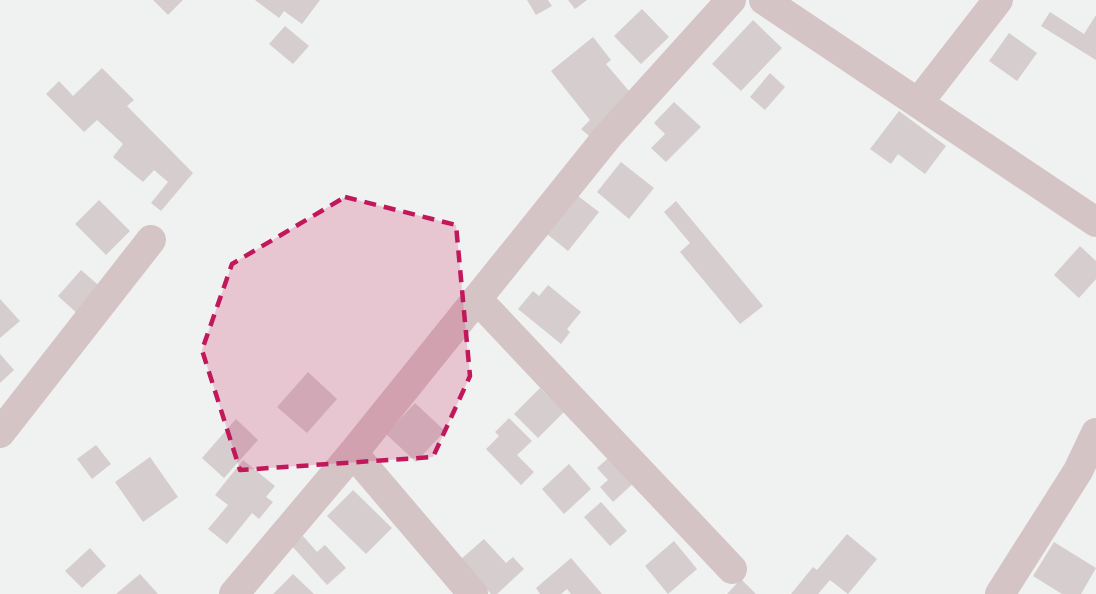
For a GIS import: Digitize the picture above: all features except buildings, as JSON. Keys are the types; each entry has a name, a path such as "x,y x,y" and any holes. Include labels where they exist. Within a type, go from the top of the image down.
{"street":[{"path":"234,594 353,453 608,136 731,0"},
{"path":"764,0 1096,222"},
{"path":"918,103 998,0"},
{"path":"0,433 151,240"},
{"path":"477,299 732,569"},
{"path":"1000,594 1078,471 1096,433"},
{"path":"353,453 473,594"}],"highlighted area":[{"path":"345,197 456,225 470,376 433,457 240,470 202,350 232,264"}]}
